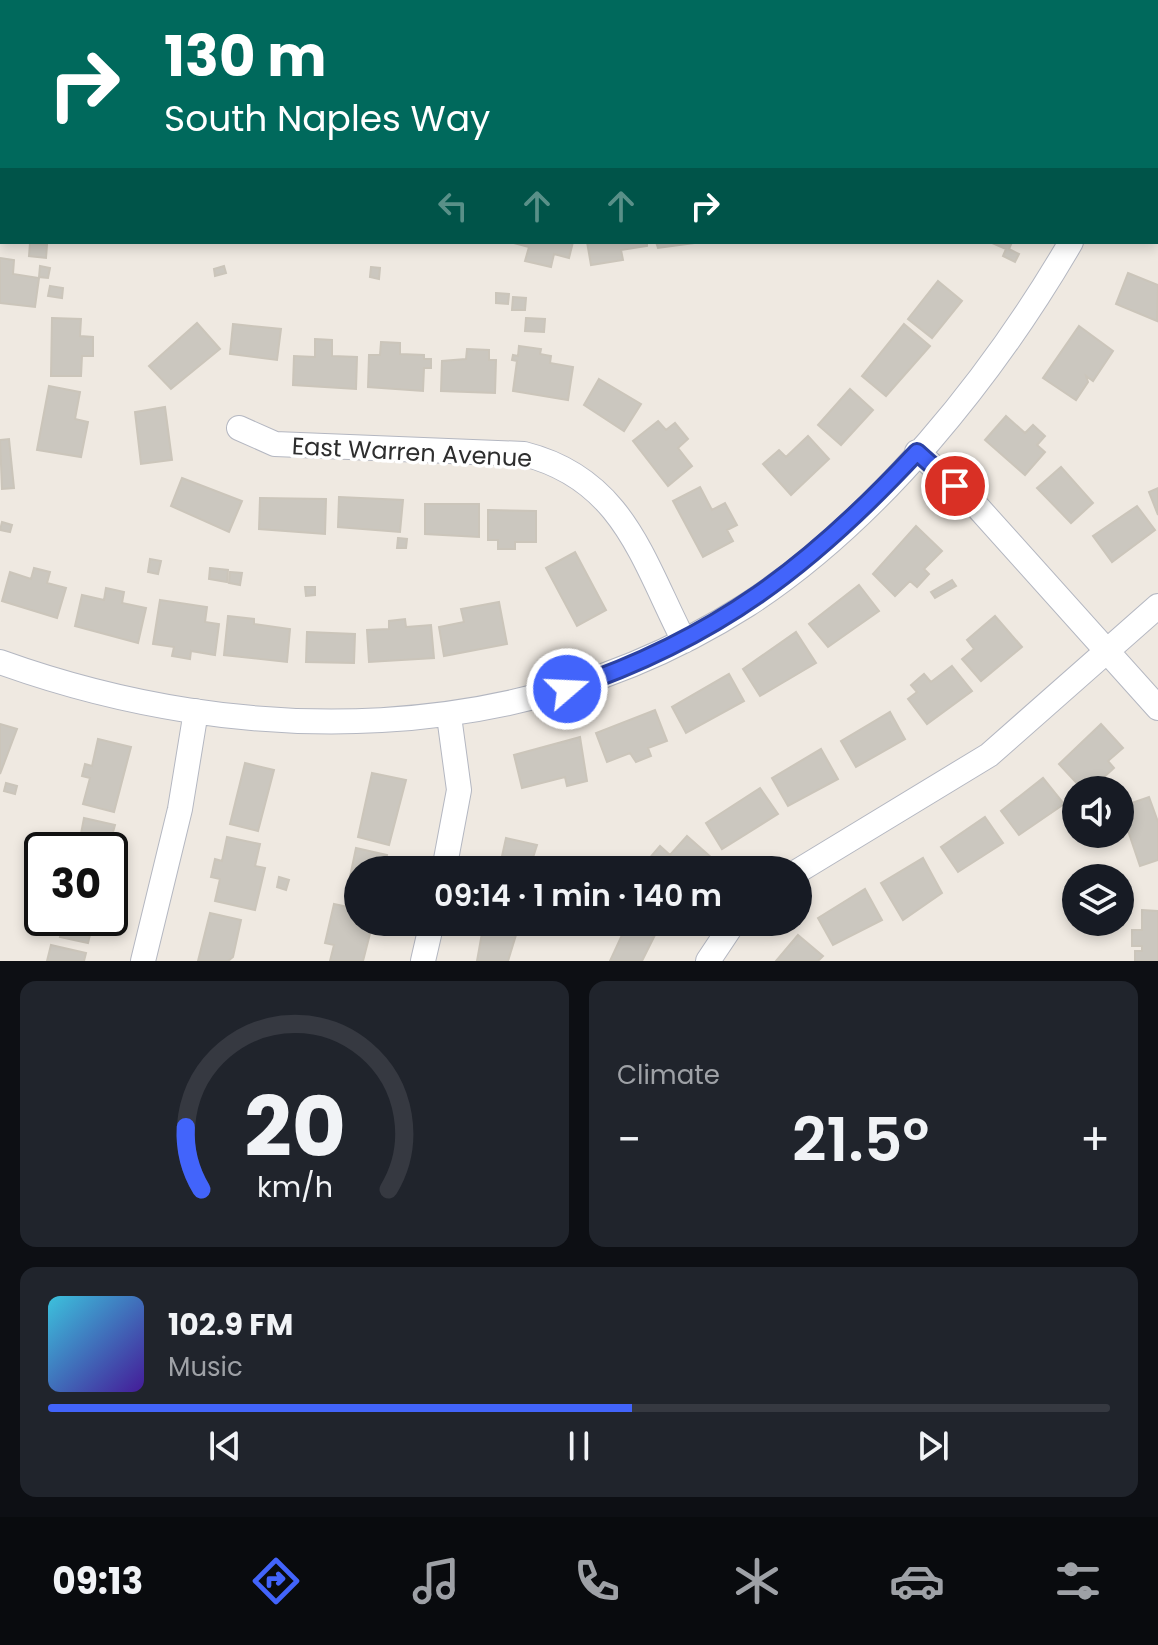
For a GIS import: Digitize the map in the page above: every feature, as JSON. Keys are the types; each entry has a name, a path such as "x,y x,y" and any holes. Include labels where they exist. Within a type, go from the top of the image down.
{"street":[{"path":"0,662 84,688 196,711 329,723 449,716 543,697 615,672 684,641 745,605 807,561 863,509 917,452 981,376 1070,244"},
{"name":"East Warren Avenue","path":"239,428 275,444 524,454 552,461 594,486 613,507 684,641"},
{"path":"917,452 974,503 1158,708"},
{"path":"812,862 989,755 1158,606"},
{"path":"143,961 180,809 196,711"},
{"path":"447,856 459,790 449,716"},
{"path":"423,961 429,936"},
{"path":"708,961 725,936"}],"building":[{"path":"30,244 47,245 46,258 29,256"},
{"path":"518,244 572,244 569,258 554,254 551,267 525,261 529,247"},
{"path":"587,244 647,244 621,250 623,260 591,265"},
{"path":"657,244 687,244 658,248"},
{"path":"995,244 1011,244 1009,249 1019,254 1015,262 1003,256 1006,249"},
{"path":"0,258 14,260 13,274 39,278 35,307 0,303"},
{"path":"40,266 50,268 48,278 39,277"},
{"path":"224,266 226,273 215,276 214,269"},
{"path":"371,267 380,268 379,279 370,277"},
{"path":"1128,273 1158,285 1157,321 1116,304"},
{"path":"938,281 962,301 932,338 908,319"},
{"path":"50,286 63,288 62,298 48,296"},
{"path":"496,293 509,294 508,304 496,303"},
{"path":"513,297 526,298 525,310 512,310"},
{"path":"52,318 81,319 80,336 93,337 93,356 82,356 81,376 51,376"},
{"path":"526,318 545,319 544,332 525,331"},
{"path":"197,323 220,349 171,389 149,366"},
{"path":"233,324 281,329 277,360 230,354"},
{"path":"904,324 930,346 886,396 862,376"},
{"path":"1079,326 1113,351 1093,381 1086,376 1088,382 1076,400 1043,378"},
{"path":"315,339 332,340 332,356 357,357 356,389 293,385 294,356 315,357"},
{"path":"381,342 400,343 400,354 424,355 424,359 431,359 431,368 424,368 423,391 368,387 369,355 380,355"},
{"path":"519,346 541,349 540,354 551,356 550,363 573,367 568,400 513,391 517,361 512,360 513,355 518,356"},
{"path":"467,349 489,350 489,360 496,360 495,393 441,391 442,361 466,359"},
{"path":"599,379 641,404 624,431 584,405"},
{"path":"49,386 80,392 75,419 88,422 81,457 37,450"},
{"path":"850,389 873,410 841,445 818,425"},
{"path":"165,407 172,460 141,464 135,412"},
{"path":"1006,416 1025,433 1033,425 1045,436 1037,445 1045,452 1025,475 985,440"},
{"path":"658,421 666,430 675,423 688,439 678,448 692,466 668,486 633,441"},
{"path":"808,436 829,459 791,495 763,464 779,450 786,457"},
{"path":"9,439 14,488 2,489 0,440"},
{"path":"1061,467 1093,503 1071,523 1037,488"},
{"path":"182,478 242,501 229,532 171,506"},
{"path":"700,487 712,510 725,503 737,525 727,530 733,541 703,557 673,501"},
{"path":"1158,488 1158,515 1149,492"},
{"path":"339,497 403,500 400,532 338,527"},
{"path":"260,498 326,499 325,534 259,529"},
{"path":"425,504 479,504 479,537 425,534"},
{"path":"1137,506 1155,530 1112,562 1093,536"},
{"path":"488,510 536,511 536,542 515,542 515,549 498,549 498,540 488,540"},
{"path":"2,522 12,525 10,532 0,530"},
{"path":"916,526 942,551 924,569 929,574 917,587 910,581 895,596 873,574"},
{"path":"398,538 407,539 406,548 397,548"},
{"path":"575,552 606,610 577,626 546,568"},
{"path":"150,559 161,561 158,574 148,572"},
{"path":"34,568 50,572 47,583 66,588 57,618 2,601 10,572 31,579"},
{"path":"210,568 228,570 227,582 209,579"},
{"path":"230,572 242,573 240,585 229,583"},
{"path":"952,580 956,586 935,598 931,592"},
{"path":"859,585 879,611 828,647 809,624"},
{"path":"305,587 315,587 315,595 306,596"},
{"path":"106,588 124,592 122,603 146,608 138,643 75,626 82,595 104,600"},
{"path":"160,600 207,607 205,622 219,624 215,655 191,651 190,659 172,656 174,647 153,644"},
{"path":"499,602 507,644 444,656 439,627 464,622 461,609"},
{"path":"228,616 254,619 254,624 290,629 287,662 224,655"},
{"path":"995,616 1022,647 981,681 962,659 974,649 967,640"},
{"path":"405,619 406,627 431,625 434,658 369,662 367,630 389,629 389,621"},
{"path":"307,632 355,634 354,663 306,662"},
{"path":"796,632 816,663 760,696 743,669"},
{"path":"952,666 972,691 927,724 908,699 917,692 911,685 924,674 931,682"},
{"path":"729,674 744,701 686,733 672,707"},
{"path":"655,710 667,741 648,748 651,756 636,762 630,753 607,762 596,733"},
{"path":"890,712 905,739 856,767 841,741"},
{"path":"0,724 17,729 0,774"},
{"path":"1101,724 1123,748 1108,761 1114,768 1105,776 1070,776 1059,764"},
{"path":"580,737 587,781 567,786 565,777 522,788 514,755"},
{"path":"98,739 131,747 114,812 83,804 90,778 82,776 85,764 92,766"},
{"path":"821,749 838,779 788,806 772,778"},
{"path":"245,763 274,770 258,831 230,824"},
{"path":"372,773 406,780 389,845 358,837"},
{"path":"1043,778 1062,802 1062,805 1019,835 1001,811"},
{"path":"6,783 17,786 15,794 4,791"},
{"path":"760,788 778,814 722,849 706,823"},
{"path":"1149,797 1158,822 1158,860 1140,866 1134,848 1134,802"},
{"path":"985,817 1003,843 958,872 941,847"},
{"path":"84,818 115,825 113,832 81,832"},
{"path":"687,836 710,856 651,856 660,846 670,855"},
{"path":"227,837 260,844 255,866 265,868 255,910 215,901 220,879 211,877 215,859 222,861"},
{"path":"506,838 537,845 533,856 502,856"},
{"path":"356,848 387,855 387,856 354,856"},
{"path":"923,858 942,893 903,920 881,883"},
{"path":"279,877 289,880 286,890 277,887"},
{"path":"865,889 882,920 833,945 818,918"},
{"path":"334,904 344,906 344,936 369,936 363,961 330,961 334,945 325,943"},
{"path":"1142,910 1158,911 1158,961 1135,961 1135,951 1142,951 1142,946 1132,946 1132,936 1134,930 1142,930"},
{"path":"210,913 241,920 233,957 228,961 198,961"},
{"path":"60,936 90,936 88,943"},
{"path":"481,936 516,936 508,961 477,961"},
{"path":"622,936 654,936 642,961 610,961"},
{"path":"797,936 823,956 818,961 776,961"},
{"path":"51,945 86,953 84,961 47,961"}],"route":[{"path":"567,689 615,672 684,641 777,584 836,536 917,452 955,486"}]}
